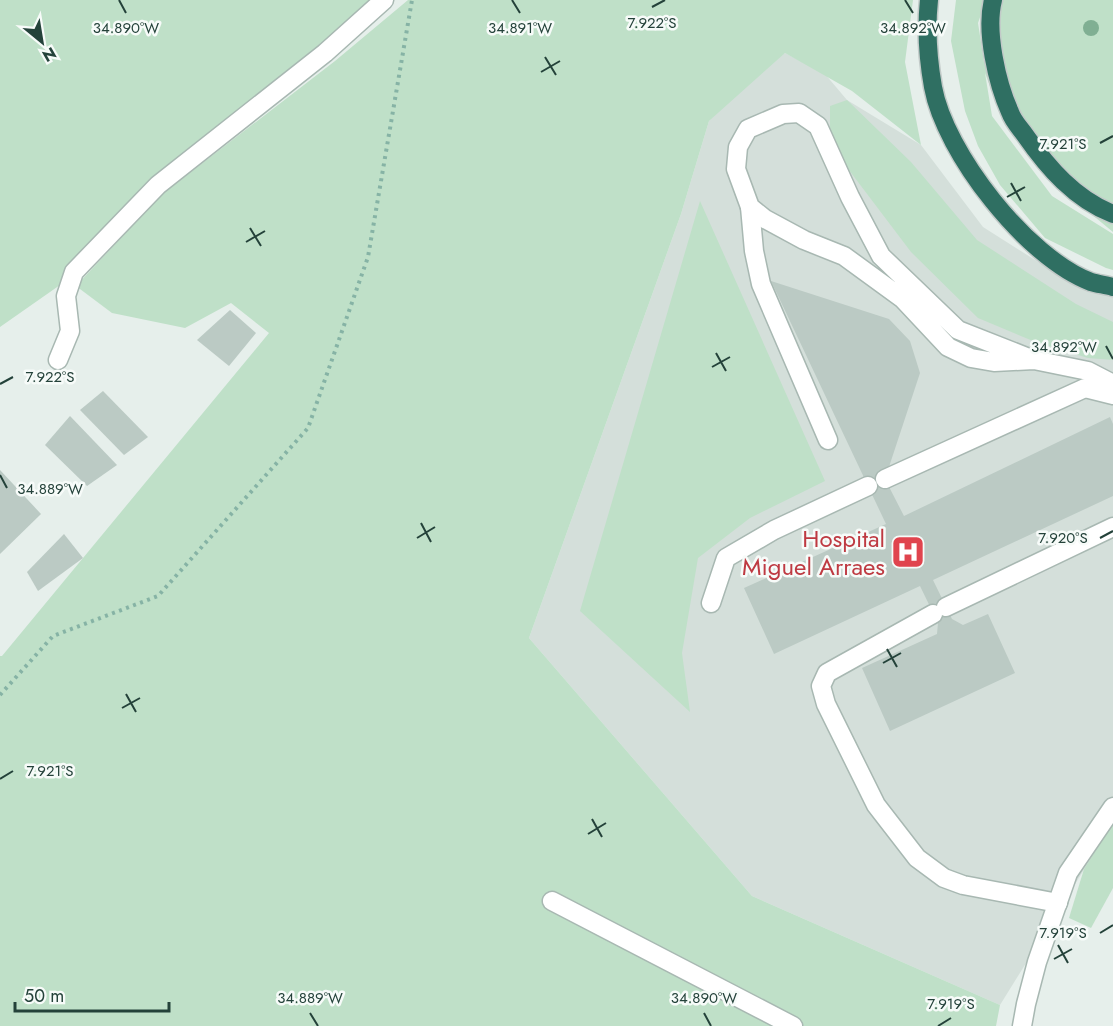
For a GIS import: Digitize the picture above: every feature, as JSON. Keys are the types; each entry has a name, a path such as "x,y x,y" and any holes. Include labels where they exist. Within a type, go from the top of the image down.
{"highway":[{"path":"929,0 927,16 933,88 950,135 984,187 1012,224 1054,261 1090,281 1113,287"},
{"path":"993,0 991,9 993,53 1010,114 1036,150 1068,187 1113,214"}],"street":[{"path":"58,360 70,332 66,296 74,272 158,185 325,53 384,0"},
{"path":"828,440 761,284 754,251 750,207 736,169 738,147 748,129 783,114 799,113 818,126 850,197 881,256 958,330 1034,360 1088,371 1113,384"},
{"path":"750,207 765,219 804,240 844,256 903,299 948,347 971,358 994,362 1034,360"},
{"path":"885,479 1085,388 1113,395"},
{"path":"711,603 726,558 774,530 868,486"},
{"path":"1058,903 963,885 944,878 917,858 876,805 826,704 821,686 827,673 940,611 1113,527"},
{"path":"1022,1026 1037,962 1068,873 1113,807"},
{"path":"552,901 793,1026"}],"path":[{"path":"0,695 53,636 158,596 308,428 368,257 412,0"}],"shaded area":[{"path":"785,53 825,74 847,100 921,145 983,227 1073,284 1113,296 1113,823 1000,1005 752,896 529,638 681,214 709,121 757,69"}],"green space":[{"path":"0,0 377,0 72,263 60,285 0,327"},
{"path":"408,0 913,0 905,62 921,145 852,91 785,53 709,121 681,214 529,638 752,896 1000,1005 996,1026 0,1026 0,656 269,333 231,303 185,328 112,313 76,286 161,195 335,61"},
{"path":"956,0 986,0 978,23 984,62 985,25 990,0 1113,0 1113,232 1056,185 1032,160 1000,113 985,73 992,116 1052,196 1113,234 1113,270 1045,238 1000,185 978,146 965,111 951,41"},
{"path":"847,100 911,162 977,240 1076,304 1113,322 1113,360 1088,358 1033,341 978,318 911,252 830,145 830,106"},
{"path":"700,201 825,481 750,518 698,558 682,653 690,712 580,611"},
{"path":"1113,823 1113,888 1091,928 1069,918 1084,869"}],"building":[{"path":"771,281 889,319 910,341 920,373 885,479 904,516 1110,417 1113,424 1113,496 933,580 952,619 963,625 988,614 1015,673 890,731 862,668 937,634 938,623 920,586 774,654 744,588 886,524"},
{"path":"230,310 256,333 229,366 197,340"},
{"path":"103,391 148,437 124,455 80,410"},
{"path":"70,416 117,465 87,486 45,445"},
{"path":"0,470 41,514 0,554"},
{"path":"64,534 83,558 38,591 27,572"}],"place":[{"name":"Hospital Miguel Arraes","path":"908,552"}]}
